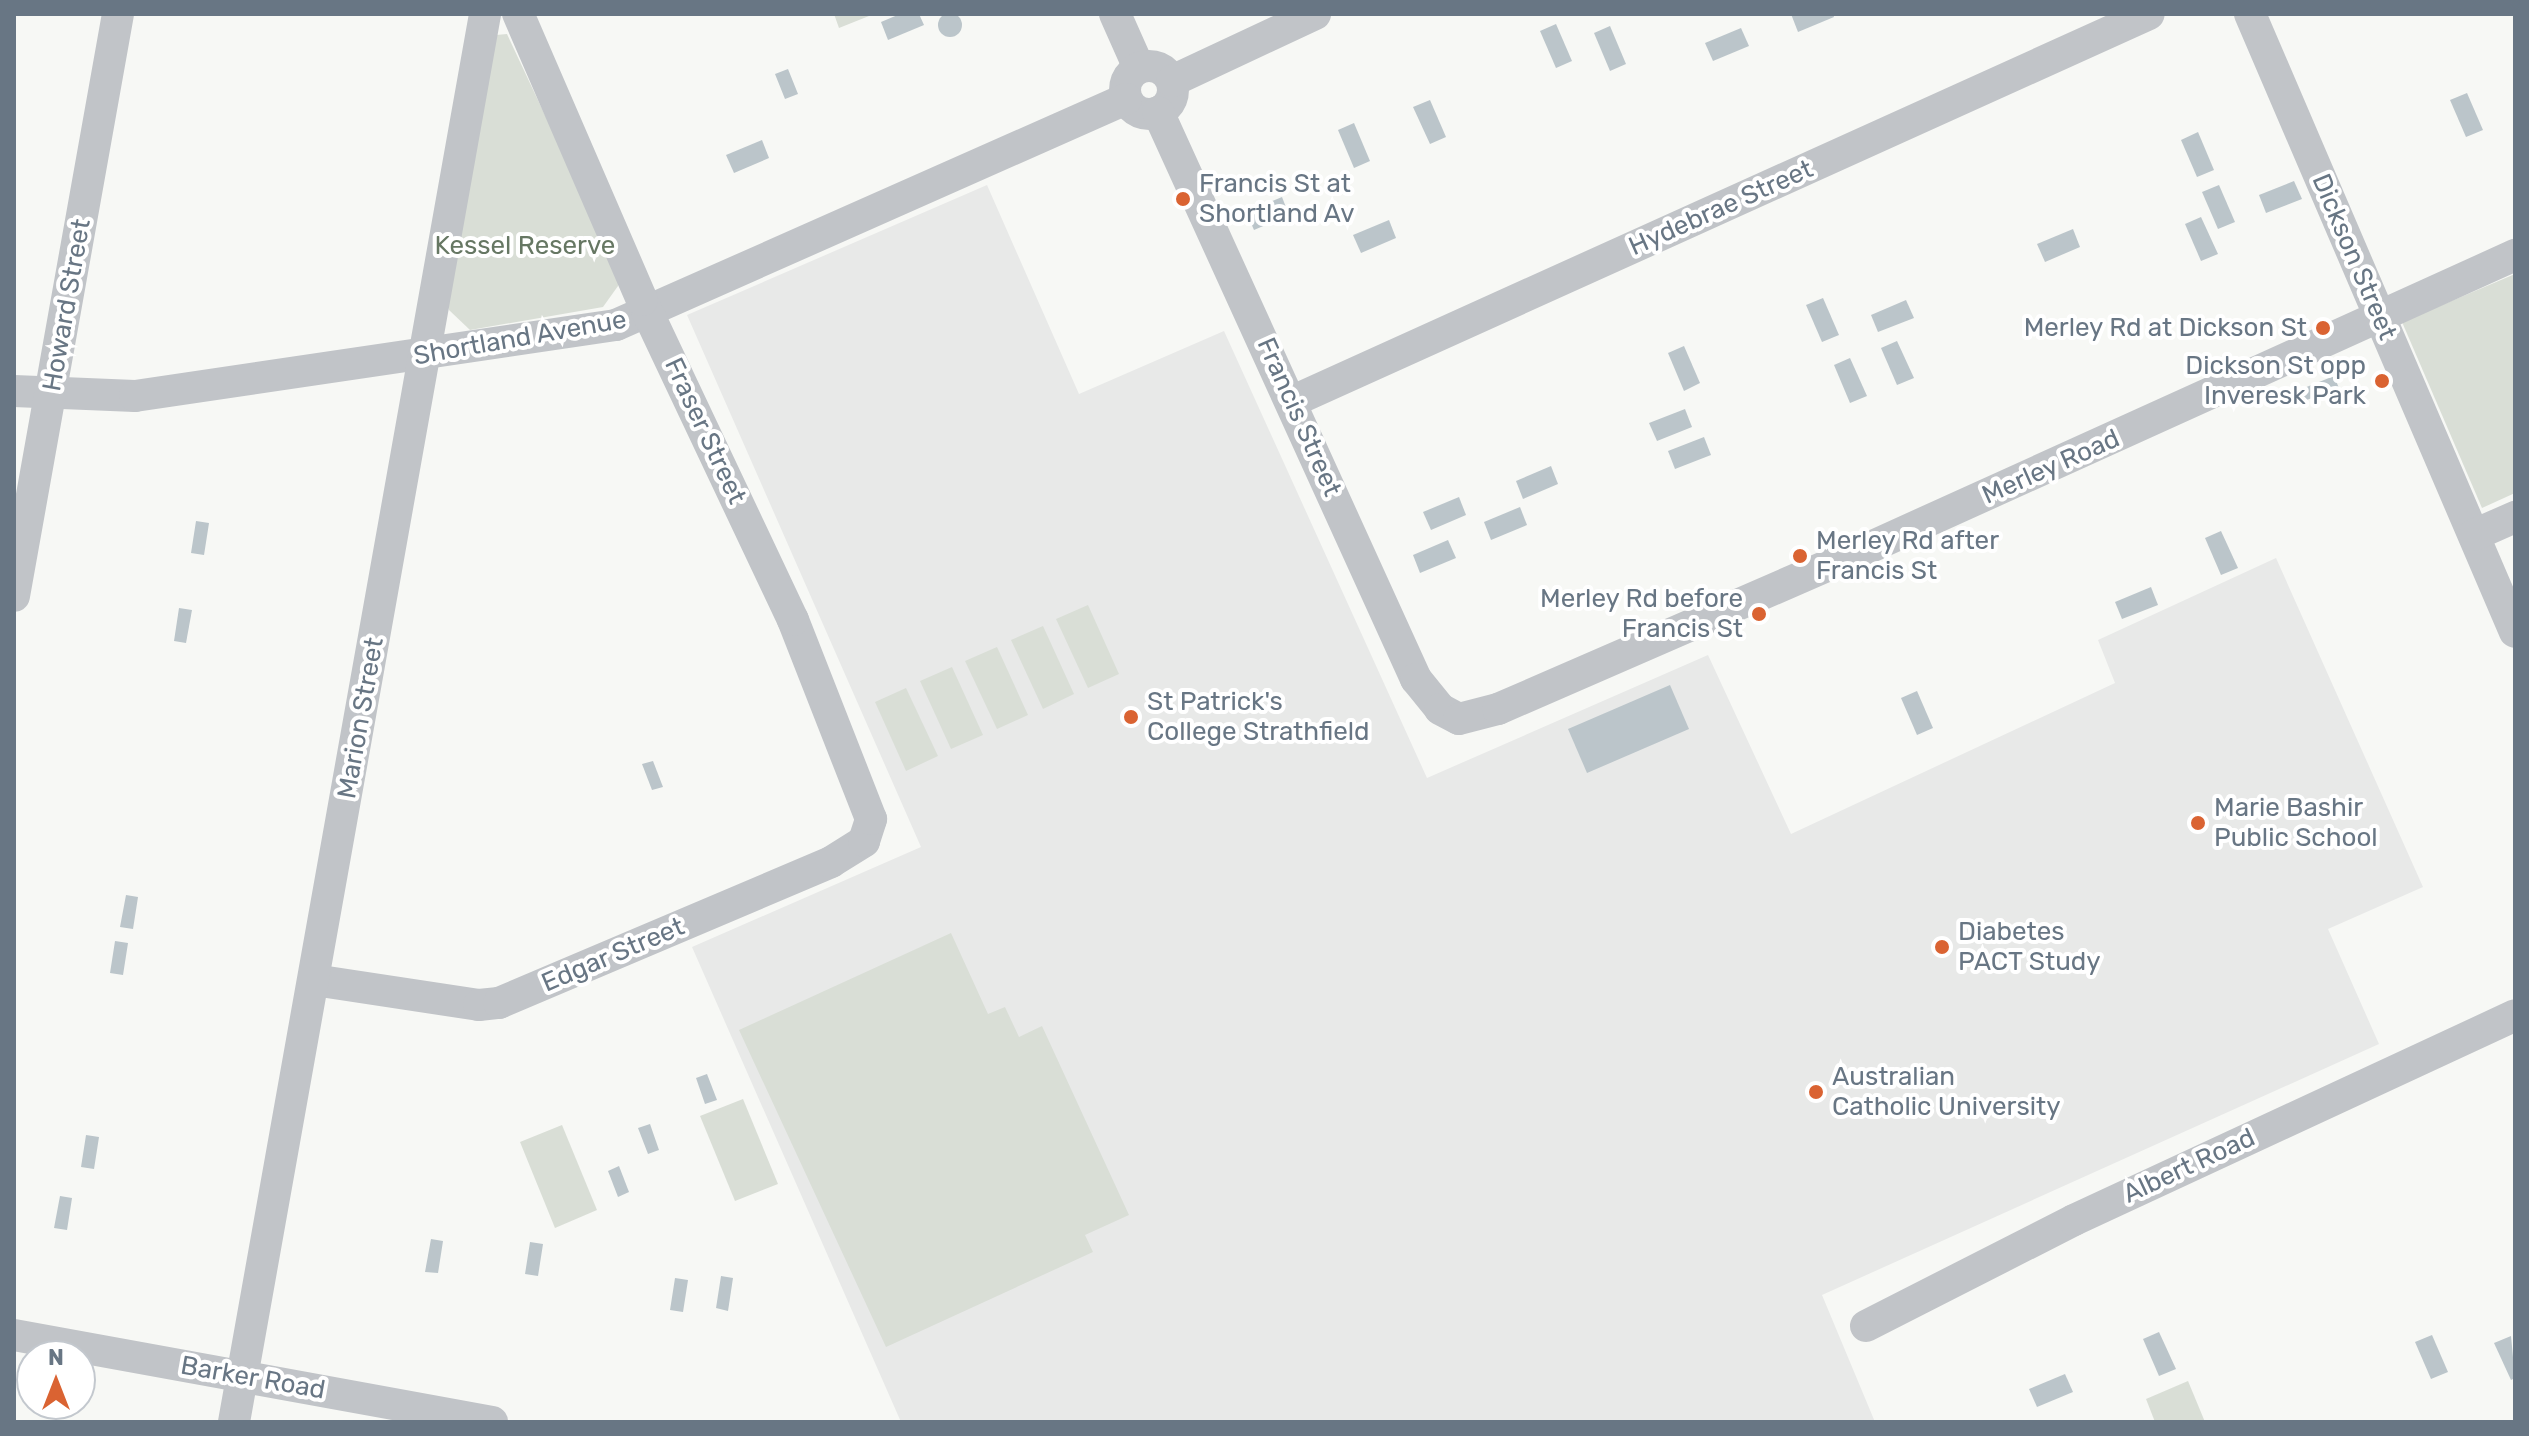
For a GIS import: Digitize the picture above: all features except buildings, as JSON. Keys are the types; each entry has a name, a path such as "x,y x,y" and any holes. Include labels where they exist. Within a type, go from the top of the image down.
{"street":[{"name":"Howard Street","path":"14,596 118,14"},
{"name":"Marion Street","path":"234,1422 485,14"},
{"name":"Fraser Street","path":"518,14 649,314 793,620 869,807"},
{"path":"1115,14 1139,68"},
{"path":"1172,81 1315,14"},
{"name":"Hydebrae Street","path":"1293,401 2149,14"},
{"name":"Dickson Street","path":"2250,14 2515,632"},
{"path":"1139,68 1162,69 1172,81 1169,103 1158,112 1136,110 1126,99 1128,78 1139,68"},
{"name":"Shortland Avenue","path":"14,391 51,396 135,396 591,332 649,314 1126,99"},
{"name":"Francis Street","path":"1158,112 1293,401 1416,679 1449,715"},
{"name":"Merley Road","path":"1449,715 1470,719 1498,709 2380,318 2515,255"},
{"path":"2474,535 2515,517"},
{"name":"Edgar Street","path":"314,980 479,1005 499,1003 831,862 864,841 869,807"},
{"name":"Albert Road","path":"1866,1326 2087,1214 2515,1015"},
{"name":"Barker Road","path":"14,1335 492,1422"}],"shaded area":[{"path":"950,13 961,20 962,25 955,36 950,37 939,30 938,25 945,14"},
{"path":"900,14 919,14 924,25 888,40 881,22"},
{"path":"1791,14 1833,14 1834,17 1798,32"},
{"path":"1556,24 1572,61 1556,68 1540,31"},
{"path":"1610,26 1626,64 1610,71 1594,33"},
{"path":"1741,28 1749,46 1713,61 1705,43"},
{"path":"788,69 798,94 785,99 775,74"},
{"path":"2467,93 2483,130 2466,137 2450,100"},
{"path":"1430,100 1446,137 1430,144 1413,107"},
{"path":"1354,123 1370,161 1354,168 1338,130"},
{"path":"2198,132 2214,170 2197,177 2181,140"},
{"path":"762,140 769,158 734,173 726,155"},
{"path":"2294,181 2302,199 2266,213 2259,195"},
{"path":"987,185 1079,394 1224,331 1427,778 1708,655 1791,834 2115,683 2098,640 2276,558 2423,887 2328,929 2379,1044 1822,1295 1875,1422 901,1422 692,947 921,847 687,315"},
{"path":"2219,185 2235,222 2218,229 2202,192"},
{"path":"1282,197 1289,215 1254,230 1246,212"},
{"path":"2201,217 2218,254 2201,261 2185,224"},
{"path":"1389,220 1396,238 1361,253 1353,235"},
{"path":"2073,229 2080,247 2045,262 2037,244"},
{"path":"1823,298 1839,335 1822,342 1806,305"},
{"path":"1906,300 1914,318 1878,332 1871,315"},
{"path":"1897,341 1914,378 1897,385 1881,348"},
{"path":"1684,346 1700,383 1684,391 1668,353"},
{"path":"1850,358 1867,396 1850,403 1834,365"},
{"path":"2334,376 2339,388 2304,401 2299,390"},
{"path":"1685,409 1692,427 1657,441 1649,423"},
{"path":"1704,437 1711,455 1675,469 1668,451"},
{"path":"1551,466 1558,484 1523,499 1516,481"},
{"path":"1459,497 1466,515 1431,530 1423,512"},
{"path":"1520,507 1527,525 1491,540 1484,522"},
{"path":"196,521 209,523 204,555 191,553"},
{"path":"2221,531 2238,568 2221,575 2205,538"},
{"path":"1448,540 1456,558 1420,573 1413,555"},
{"path":"2151,587 2158,605 2122,619 2115,602"},
{"path":"179,608 192,610 186,643 174,641"},
{"path":"1670,685 1689,729 1587,773 1568,729"},
{"path":"1917,691 1933,728 1917,735 1901,698"},
{"path":"653,761 663,787 652,790 642,764"},
{"path":"126,895 138,897 133,929 120,927"},
{"path":"115,941 128,943 123,975 110,973"},
{"path":"707,1074 717,1100 705,1104 696,1078"},
{"path":"650,1124 659,1150 648,1154 638,1128"},
{"path":"86,1135 99,1137 94,1169 81,1167"},
{"path":"619,1166 629,1192 618,1197 608,1171"},
{"path":"60,1196 72,1198 67,1230 54,1228"},
{"path":"431,1239 443,1241 438,1273 425,1272"},
{"path":"530,1242 543,1244 538,1276 525,1274"},
{"path":"721,1276 733,1278 728,1311 716,1308"},
{"path":"675,1278 688,1280 683,1312 670,1310"},
{"path":"2159,1332 2176,1369 2159,1376 2143,1339"},
{"path":"2432,1335 2448,1372 2431,1379 2415,1342"},
{"path":"2511,1336 2515,1378 2511,1380 2494,1343"},
{"path":"2065,1374 2073,1392 2037,1407 2029,1389"}],"green space":[{"path":"834,14 874,14 839,28"},
{"name":"Kessel Reserve","path":"507,34 619,273 618,286 603,307 470,330 449,310 443,288 496,35"},
{"path":"2515,274 2515,493 2482,508 2402,322"},
{"path":"1088,605 1119,674 1088,688 1056,619"},
{"path":"1043,626 1074,694 1043,709 1011,640"},
{"path":"997,647 1028,715 997,729 965,661"},
{"path":"952,667 983,735 951,749 920,681"},
{"path":"906,688 938,756 906,771 875,702"},
{"path":"951,933 988,1014 1005,1007 1019,1037 1042,1026 1129,1215 1085,1235 1093,1252 886,1347 739,1030"},
{"path":"743,1099 778,1184 735,1201 700,1116"},
{"path":"562,1125 597,1210 555,1228 520,1142"},
{"path":"2188,1381 2205,1422 2155,1422 2146,1399"}],"place":[{"name":"Francis St at Shortland Av","path":"1183,199"},
{"name":"Merley Rd at Dickson St","path":"2323,328"},
{"name":"Dickson St opp Inveresk Park","path":"2382,381"},
{"name":"Merley Rd after Francis St","path":"1800,556"},
{"name":"Merley Rd before Francis St","path":"1759,614"},
{"name":"St Patrick's College Strathfield","path":"1131,717"},
{"name":"Marie Bashir Public School","path":"2198,823"},
{"name":"Diabetes PACT Study","path":"1942,947"},
{"name":"Australian Catholic University","path":"1816,1092"}]}
